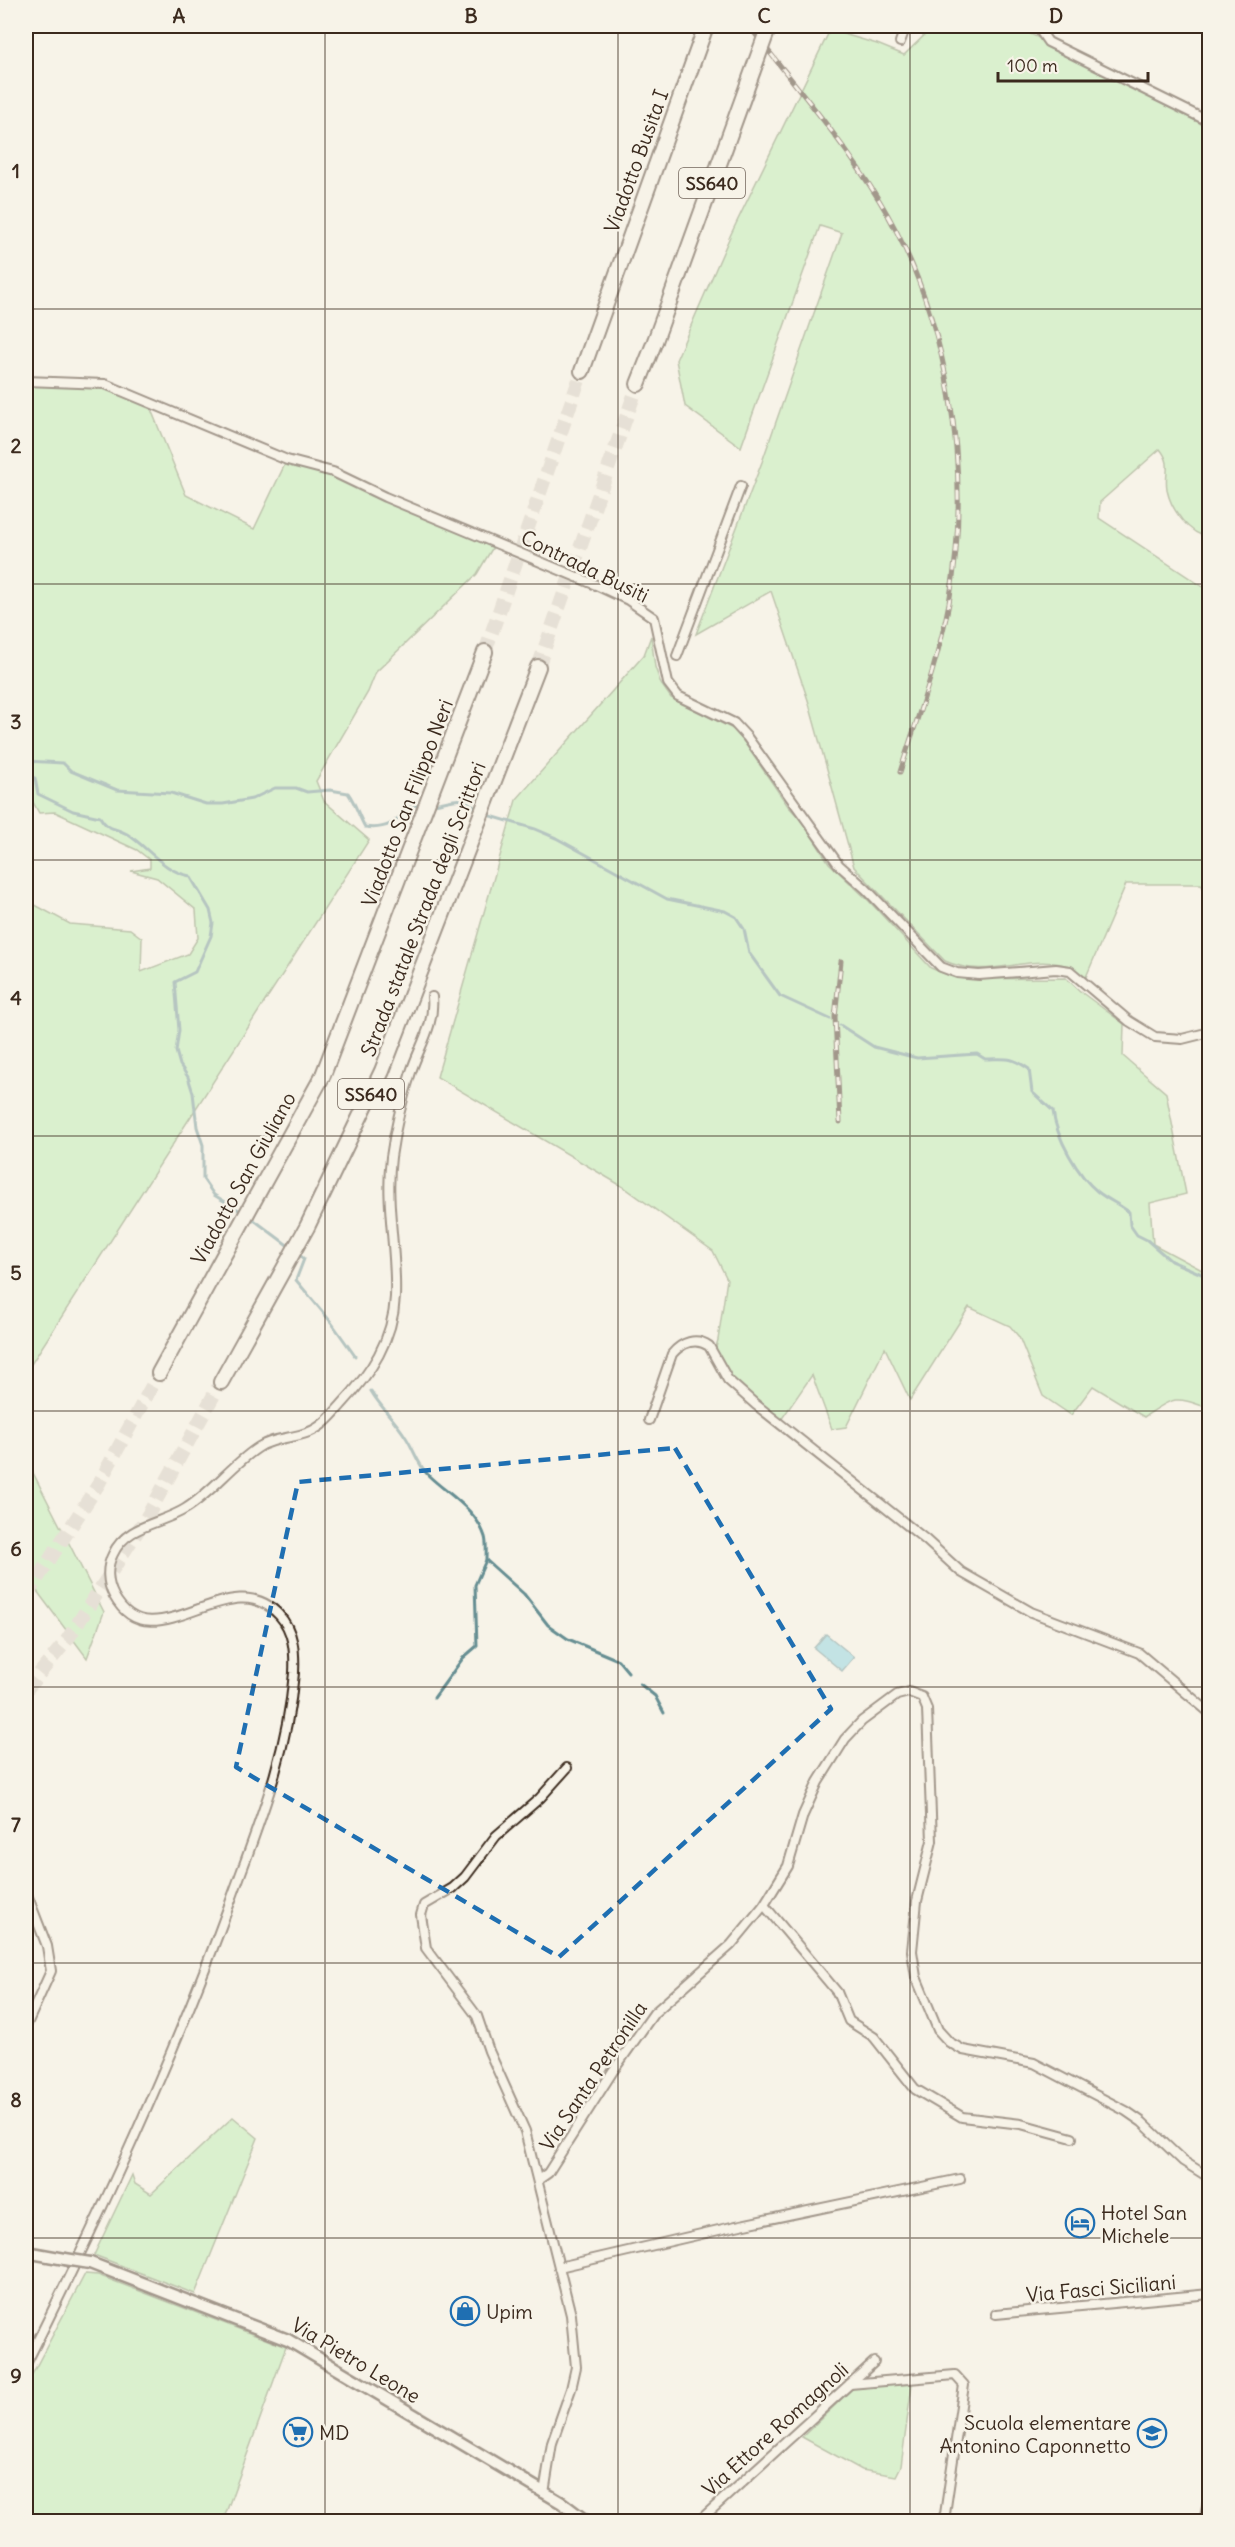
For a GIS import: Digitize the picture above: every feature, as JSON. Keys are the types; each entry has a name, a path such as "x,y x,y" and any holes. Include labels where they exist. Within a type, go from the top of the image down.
{"highway":[{"name":"Viadotto Busita I","path":"582,372 706,26"},
{"name":"SS640","path":"638,384 769,26"},
{"name":"Viadotto San Filippo Neri","path":"377,938 485,652"},
{"name":"Strada statale Strada degli Scrittori","path":"221,1382 307,1227 382,1071 538,667"},
{"name":"Strada statale Strada degli Scrittori","path":"323,1075 377,938"},
{"name":"Viadotto San Giuliano","path":"159,1373 323,1075"}],"main road":[{"name":"Via Pietro Leone","path":"26,2252 90,2263 288,2340 544,2493 587,2522"}],"street":[{"path":"900,42 906,26"},
{"path":"1037,26 1048,42 1209,122"},
{"name":"Contrada Busiti","path":"26,381 105,384 287,460 333,472 385,497 496,542 628,600 654,618 668,683 678,696 734,723 747,737 839,866 866,889 940,967 957,973 979,975 1056,969 1070,971 1130,1021 1155,1037 1182,1039 1209,1032"},
{"path":"677,656 741,486"},
{"path":"26,2364 125,2160 157,2088 215,1944 279,1765 293,1679 294,1655 291,1634 283,1619 270,1607 254,1599 235,1598 172,1618 154,1621 140,1618 121,1606 113,1593 108,1579 111,1557 118,1545 129,1534 186,1509 265,1443 316,1429 361,1384 378,1359 391,1326 395,1294 388,1201 393,1139 400,1106 433,1017 432,997"},
{"path":"649,1420 672,1354 688,1342 705,1343 709,1346 728,1380 748,1398 926,1540 961,1572 1031,1612 1139,1653 1178,1689 1209,1713"},
{"name":"Via Santa Petronilla","path":"537,2180 548,2173 613,2071 654,2013 731,1946 764,1905 788,1866 805,1809 837,1749 862,1721 897,1695 915,1693 924,1701 928,1715 932,1841 913,1925 913,1964 921,1993 938,2030 949,2042 963,2050 1034,2063 1126,2111 1143,2122 1183,2161 1209,2178"},
{"name":"Via Santa Petronilla","path":"544,2493 552,2444 576,2367 575,2336 525,2131 489,2051 477,2016 429,1954 424,1942 420,1915 424,1905 453,1888 465,1877 496,1836 540,1798 567,1768"},
{"path":"26,1892 47,1946 51,1971 26,2026"},
{"path":"764,1905 837,1992 849,2021 874,2037 915,2089 962,2117 1021,2124 1072,2138"},
{"path":"559,2267 685,2237 960,2179"},
{"name":"Via Fasci Siciliani","path":"996,2314 1209,2294"},
{"name":"Via Ettore Romagnoli","path":"699,2522 873,2362"},
{"path":"850,2384 955,2375 964,2385 945,2514 940,2522"},
{"path":"1204,2522 1209,2492"}],"highlighted area":[{"path":"675,1448 831,1709 559,1957 236,1767 298,1482"}],"green space":[{"path":"934,26 1013,26 1085,59 1209,122 1209,537 1188,526 1172,505 1166,484 1167,464 1160,449 1100,502 1099,518 1209,591 1209,899 1201,884 1126,884 1086,977 1061,964 1046,962 975,968 945,961 854,867 808,700 771,591 696,634 762,462 842,233 820,226 741,447 685,406 676,360 731,234 830,30 904,55"},
{"path":"26,381 105,384 148,402 186,495 254,529 287,460 333,472 496,542 477,574 376,672 368,692 316,781 324,801 369,840 26,1372 26,900 70,924 130,929 142,938 141,972 188,954 198,938 196,910 157,878 131,871 150,868 150,860 137,850 55,812 39,813 30,797 26,796"},
{"path":"651,636 655,667 661,684 671,698 733,729 788,806 802,821 829,863 869,901 931,968 965,979 1066,978 1124,1024 1123,1056 1166,1093 1186,1194 1150,1203 1153,1244 1202,1270 1209,1263 1209,1408 1188,1401 1175,1400 1144,1417 1093,1386 1071,1415 1043,1396 1019,1337 1010,1326 969,1307 910,1400 885,1348 846,1427 832,1429 812,1375 779,1423 728,1380 714,1354 727,1279 713,1251 625,1188 437,1077 516,800 644,655"},
{"path":"26,1459 104,1612 87,1658 34,1587 26,1591"},
{"path":"233,2117 258,2138 195,2294 94,2255 132,2175 135,2184 151,2194"},
{"path":"85,2274 98,2275 286,2347 223,2521 26,2521 26,2386"},
{"path":"912,2384 901,2466 896,2476 862,2470 802,2437 853,2388"}],"water":[{"path":"826,1634 854,1657 842,1671 814,1648"}],"waterway":[{"path":"26,761 63,763 71,771 117,790 171,793 206,804 223,804 252,799 275,788 296,788 307,792 330,790 348,793 365,827 372,828 395,821 408,806 421,805"},
{"path":"26,774 35,778 38,794 73,811 100,817 106,825 127,834 164,864 190,876 210,910 213,923 211,936 195,972 175,982 179,1030 176,1051 193,1093 197,1127 203,1145 203,1179 214,1195 242,1212"},
{"path":"431,804 461,800 466,801 478,811"},
{"path":"484,814 535,829 556,838 667,899 725,911 736,917 744,929 749,953 780,996 830,1019"},
{"path":"840,1025 874,1047 917,1058 977,1054 985,1059 1013,1060 1029,1069 1032,1092 1053,1111 1063,1144 1090,1185 1129,1212 1130,1225 1137,1235 1147,1240 1171,1261 1204,1275 1210,1273"},
{"path":"250,1217 290,1247"},
{"path":"297,1253 304,1259 296,1280 331,1322 355,1356"},
{"path":"371,1391 405,1436 429,1476 469,1510 475,1518 485,1537 486,1560 524,1594 548,1625 568,1639 618,1660 628,1672"},
{"path":"434,1698 463,1658 477,1646 475,1585 486,1560"},
{"path":"640,1684 655,1696 664,1713"}],"tunnel":[{"path":"485,652 582,371"},
{"path":"538,667 638,384"},
{"path":"26,1596 98,1485 159,1373"},
{"path":"26,1690 67,1640 148,1515 221,1382"}],"railway":[{"path":"749,26 833,133 879,200 903,245 923,293 938,343 949,395 956,448 958,501 956,553 949,603 939,646 900,772"},
{"path":"840,1122 835,1017 841,961"}],"place":[{"name":"Hotel San Michele","path":"1080,2223"},
{"name":"Upim","path":"465,2311"},
{"name":"MD","path":"298,2432"},
{"name":"Scuola elementare Antonino Caponnetto","path":"1152,2433"}]}
